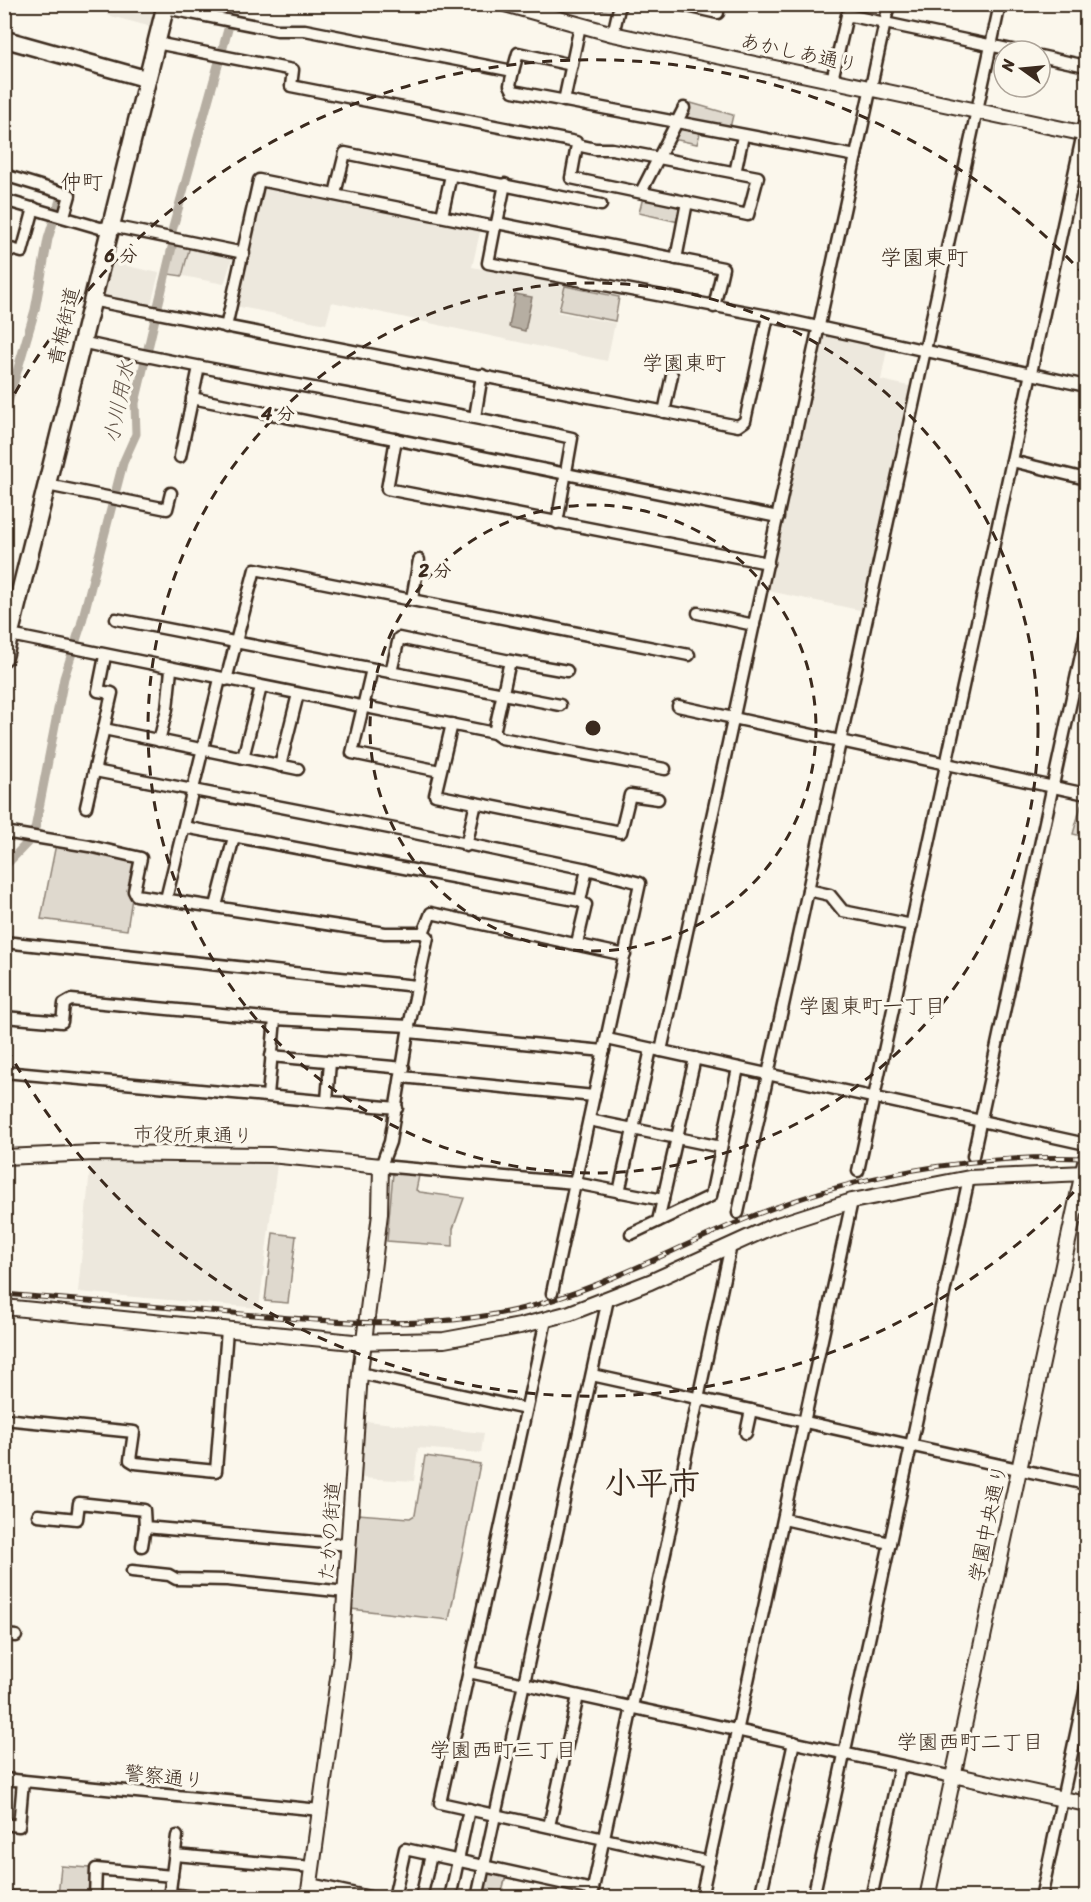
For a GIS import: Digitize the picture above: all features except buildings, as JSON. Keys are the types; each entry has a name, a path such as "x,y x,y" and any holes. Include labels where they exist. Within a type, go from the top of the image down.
{"main road":[{"name":"青梅街道","path":"4,657 8,628 47,486 165,6"},
{"path":"4,39 147,79"}],"street":[{"name":"あかしあ通り","path":"505,4 613,34 977,111 1085,129"},
{"path":"613,34 620,4"},
{"path":"678,4 718,13"},
{"path":"619,1192 633,1129 656,1050 733,718 889,4"},
{"path":"738,1213 1000,4"},
{"path":"165,6 277,30 304,30 513,71"},
{"path":"832,80 847,15 991,45"},
{"path":"564,101 580,26"},
{"path":"156,43 293,70 291,86 576,142 577,145 595,149 612,149 758,177 748,215 571,178"},
{"path":"572,65 518,53 510,85 513,91 856,156"},
{"path":"1052,59 1086,66"},
{"path":"641,192 684,108"},
{"path":"858,1171 1085,129"},
{"path":"735,173 743,136"},
{"path":"566,198 577,145"},
{"path":"335,194 345,153 601,205"},
{"path":"442,216 451,175"},
{"path":"4,176 70,195 63,216"},
{"path":"226,327 259,180 723,268 714,307"},
{"path":"505,184 488,263 768,316 1086,386"},
{"path":"4,200 100,228 109,227 173,238 244,253"},
{"path":"676,259 687,202"},
{"path":"4,247 22,252 34,208"},
{"path":"91,300 738,426 745,421 768,316"},
{"path":"81,342 199,367 474,417 572,438 557,523"},
{"path":"180,457 199,367"},
{"path":"474,417 482,375"},
{"path":"664,412 672,375"},
{"path":"192,398 778,517"},
{"path":"396,440 387,489 768,563"},
{"path":"1012,461 1086,479"},
{"path":"47,486 167,509 171,494"},
{"path":"412,599 419,560"},
{"path":"166,899 203,750 236,643 255,569 689,655"},
{"path":"698,613 754,625"},
{"path":"116,619 560,705"},
{"path":"8,628 15,636 72,649 452,724 494,733 501,738 665,769"},
{"path":"973,1156 1086,632"},
{"path":"391,672 399,638 567,671"},
{"path":"86,807 112,693 98,691 105,656"},
{"path":"494,733 510,660"},
{"path":"372,669 352,753 440,771"},
{"path":"159,741 167,709 171,670"},
{"path":"243,758 261,687"},
{"path":"280,766 298,694"},
{"path":"678,706 1086,794"},
{"path":"452,724 435,795 621,832 630,795 658,799"},
{"path":"104,729 298,769"},
{"path":"95,771 193,788 587,870 640,884 552,1293"},
{"path":"466,846 476,804"},
{"path":"184,826 580,901 586,905 577,943"},
{"path":"4,832 89,846 141,858 134,891 136,895 385,933 423,933 428,937 416,986 397,1108 390,1142 381,1166 576,1183 663,1200"},
{"path":"216,906 234,837"},
{"path":"580,901 587,870"},
{"path":"808,890 830,895 843,910 912,925"},
{"path":"423,933 430,913 625,955"},
{"path":"4,942 416,986"},
{"path":"4,1017 62,1022 64,1004 71,1000 656,1050 1086,1144"},
{"path":"268,1095 275,1019"},
{"path":"271,1056 594,1096"},
{"path":"658,1221 695,1058"},
{"path":"327,1101 330,1062"},
{"path":"631,1234 711,1196 738,1068"},
{"path":"4,1072 397,1108"},
{"path":"589,1120 721,1147"},
{"name":"市役所東通り","path":"4,1157 95,1153 270,1155 381,1166"},
{"name":"学園中央通り","path":"927,1898 1085,1173 1086,1158"},
{"name":"たかの街道","path":"309,1891 339,1671 360,1372 380,1214 381,1166"},
{"path":"4,1307 227,1330 364,1341 444,1340 546,1320 608,1299 771,1227 852,1202 969,1178 1085,1173"},
{"path":"813,1898 969,1178"},
{"path":"701,1898 852,1202"},
{"path":"394,1898 405,1849 484,1866 592,1894 731,1245"},
{"path":"477,1898 608,1299"},
{"path":"546,1320 440,1803 709,1862"},
{"path":"4,1419 134,1432 130,1460 135,1463 216,1471 227,1330"},
{"path":"360,1372 526,1409"},
{"path":"592,1375 1086,1484"},
{"path":"746,1433 751,1410"},
{"path":"38,1515 77,1519 79,1503 144,1510 145,1527 142,1546"},
{"path":"784,1519 890,1543"},
{"path":"145,1527 349,1545"},
{"path":"132,1571 169,1575 176,1579 227,1580 346,1592"},
{"path":"469,1672 737,1732 1086,1804"},
{"path":"1041,1898 1086,1687"},
{"path":"549,1826 579,1696"},
{"path":"760,1898 794,1742"},
{"path":"871,1898 900,1766"},
{"name":"警察通り","path":"4,1779 320,1810"},
{"path":"4,1824 20,1826 23,1781"},
{"path":"450,1898 469,1809"},
{"path":"177,1836 169,1896 206,1898"},
{"path":"174,1855 312,1867"},
{"path":"422,1898 431,1855"},
{"path":"94,1898 96,1869 172,1876"},
{"path":"309,1891 374,1898"},
{"path":"5,1897 16,1898"}],"shaded area":[{"path":"109,5 158,5 152,27 107,15"},
{"path":"576,5 616,5 614,13"},
{"path":"691,103 733,115 730,128 686,121 684,116"},
{"path":"682,126 701,130 697,144 673,139 678,128"},
{"path":"261,185 481,228 472,267 564,285 557,312 615,323 607,361 332,302 326,324 235,306"},
{"path":"643,197 679,204 683,208 679,222 639,213"},
{"path":"176,242 190,246 182,276 168,274"},
{"path":"191,245 234,253 224,284 183,276"},
{"path":"109,262 159,273 150,308 100,299"},
{"path":"565,286 619,297 615,321 559,310"},
{"path":"515,294 532,297 525,331 509,327"},
{"path":"821,333 887,349 881,380 913,387 864,611 764,590"},
{"path":"1083,799 1086,800 1086,837 1073,834"},
{"path":"56,844 138,859 127,930 41,919"},
{"path":"91,1159 277,1164 259,1308 78,1292"},
{"path":"396,1169 420,1171 416,1190 420,1192 464,1198 453,1229 453,1246 387,1241 393,1173"},
{"path":"273,1233 296,1236 288,1303 265,1301"},
{"path":"365,1421 484,1433 481,1453 418,1448 414,1481 360,1478"},
{"path":"425,1456 480,1464 449,1620 351,1609 358,1514 410,1518 415,1515"},
{"path":"61,1866 90,1868 88,1897 58,1897"},
{"path":"488,1871 506,1875 502,1892 484,1888"}],"waterway":[{"name":"小川用水","path":"4,867 28,842 35,829 64,678 81,625 123,463 136,434 135,403 173,243 172,231 235,4"},
{"path":"4,416 35,310 48,239 63,190"}],"railway":[{"path":"4,1294 295,1319 369,1323 406,1323 479,1317 516,1310 575,1293 743,1220 826,1191 868,1180 955,1164 1042,1158 1086,1158"}],"district":[{"name":"仲町","path":"82,182"},
{"name":"学園東町","path":"924,257"},
{"name":"学園東町","path":"684,363"},
{"name":"学園東町一丁目","path":"872,1006"},
{"name":"小平市","path":"652,1483"},
{"name":"学園西町二丁目","path":"970,1742"},
{"name":"学園西町三丁目","path":"503,1750"}]}
